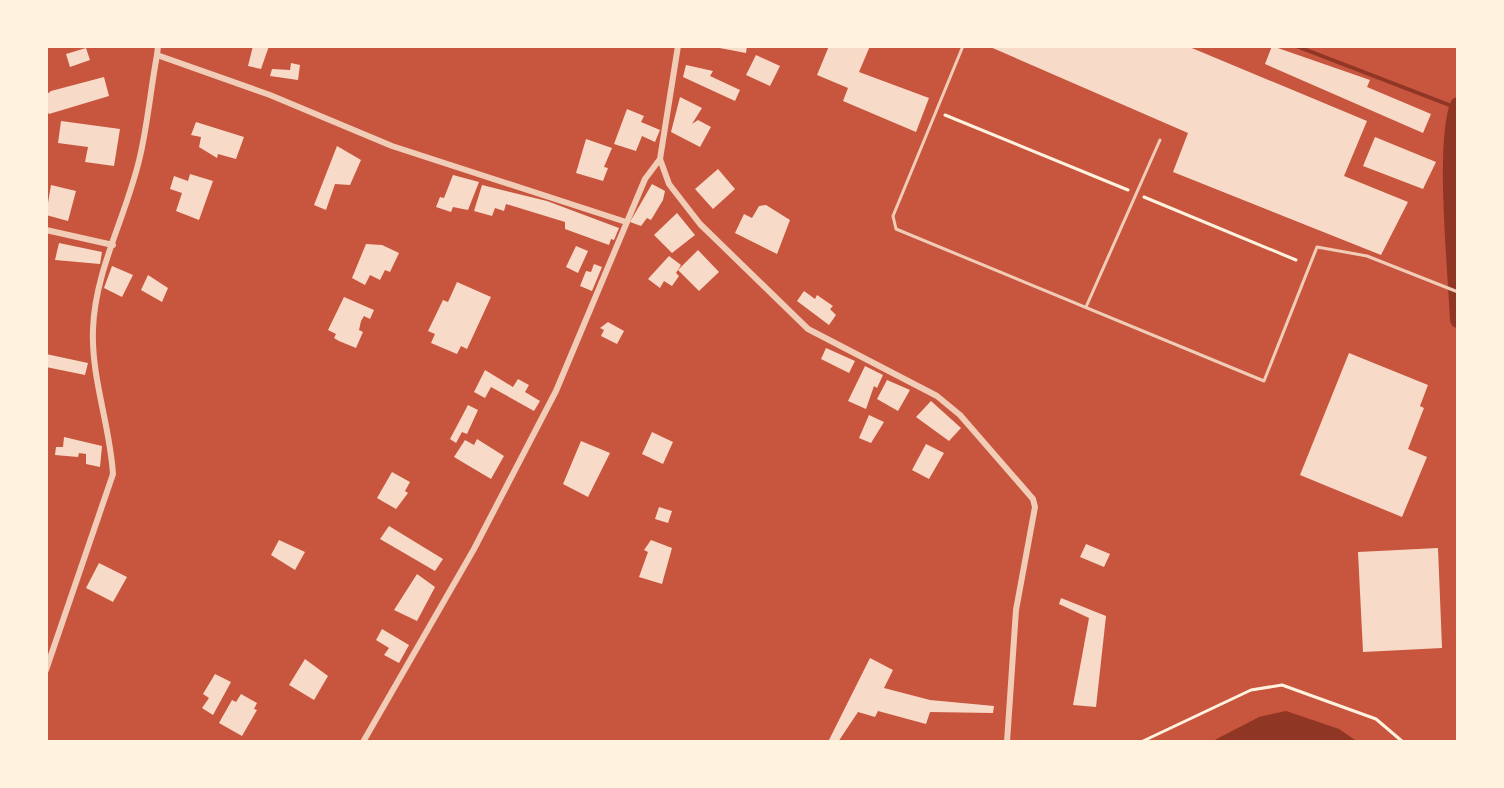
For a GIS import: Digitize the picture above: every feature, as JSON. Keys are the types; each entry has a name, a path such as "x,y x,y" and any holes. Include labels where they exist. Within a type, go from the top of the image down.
{"street":[{"path":"46,670 113,474 110,440 93,358 98,290 141,153 158,46"},
{"path":"363,742 474,549 556,391 645,179 660,159 678,46"},
{"path":"157,55 270,95 392,146 626,222"},
{"path":"660,159 669,184 700,224 808,329 937,396 960,415 1033,499 1035,507 1011,647 1007,742"},
{"path":"46,230 113,245"}],"lane":[{"path":"963,46 892,224 896,229 1264,381 1317,247 1367,256 1458,292"},
{"path":"1086,307 1160,140"}],"path":[{"path":"945,115 1128,190"},
{"path":"1140,195 1296,260"},
{"path":"1141,742 1251,690 1282,685 1376,719 1403,742"}],"shaded area":[{"path":"1286,711 1339,729 1358,742 1211,742 1259,717"}],"building":[{"path":"253,46 269,46 261,69 248,66"},
{"path":"709,46 747,46 746,53"},
{"path":"829,46 870,46 859,72 929,98 916,132 843,101 848,88 817,75"},
{"path":"988,46 1187,46 1367,121 1344,176 1408,202 1381,255 1173,172 1188,133"},
{"path":"1272,46 1370,80 1367,87 1431,114 1423,133 1265,64"},
{"path":"86,48 90,60 70,67 66,54"},
{"path":"756,55 780,66 770,86 746,75"},
{"path":"291,63 300,65 298,80 270,76 272,69 290,70"},
{"path":"686,65 713,71 710,76 740,90 735,101 683,77"},
{"path":"104,77 109,96 49,114 46,110 46,95 51,91"},
{"path":"680,97 702,108 692,124 698,120 711,127 700,147 671,132"},
{"path":"627,109 644,116 641,122 660,130 655,142 642,136 636,151 614,144"},
{"path":"61,121 120,129 114,166 85,162 88,147 58,143"},
{"path":"196,122 244,137 236,159 218,154 217,158 199,147 201,137 191,135"},
{"path":"1375,137 1436,162 1423,189 1363,166"},
{"path":"586,139 612,148 604,167 608,168 603,181 576,173"},
{"path":"337,146 361,160 350,185 335,184 326,210 314,205"},
{"path":"718,169 735,189 713,209 695,189"},
{"path":"190,174 213,181 199,220 176,211 182,193 170,189 174,176 188,181"},
{"path":"453,175 479,182 468,210 453,207 451,212 436,207 440,197 444,198"},
{"path":"652,184 665,191 663,200 651,220 647,218 641,226 630,222"},
{"path":"51,185 76,191 68,221 46,215"},
{"path":"482,185 547,201 619,228 609,245 565,229 565,222 506,204 504,211 495,208 492,216 474,211"},
{"path":"766,205 790,220 777,254 735,233 744,214 752,218 759,206"},
{"path":"677,213 695,235 672,253 654,235"},
{"path":"59,243 102,252 100,264 55,260"},
{"path":"366,244 382,245 399,253 390,272 385,270 380,280 370,275 365,285 352,278"},
{"path":"576,246 588,251 578,273 566,267"},
{"path":"698,250 719,272 699,291 678,270"},
{"path":"669,256 681,265 676,273 679,276 672,286 664,281 660,288 648,279"},
{"path":"594,264 602,267 592,291 580,286 586,271 591,272"},
{"path":"112,266 133,275 122,297 104,288"},
{"path":"148,275 168,288 162,302 141,290"},
{"path":"457,282 491,297 467,349 461,346 457,354 431,343 435,334 428,331 443,300 448,302"},
{"path":"804,291 815,299 817,295 833,306 830,309 836,315 829,325 797,301"},
{"path":"344,297 374,310 370,319 364,316 361,321 359,330 363,332 356,348 334,338 336,334 328,330"},
{"path":"608,322 624,331 617,344 601,336 604,330 600,328"},
{"path":"826,348 855,361 849,373 821,359"},
{"path":"1349,353 1428,385 1420,406 1424,408 1408,449 1427,457 1402,517 1300,475"},
{"path":"46,354 88,363 85,375 46,367"},
{"path":"865,366 883,375 877,388 874,386 866,409 848,401"},
{"path":"485,370 513,387 518,379 529,385 525,392 540,401 534,411 491,387 485,398 474,392"},
{"path":"887,380 910,390 898,411 877,399"},
{"path":"931,401 961,428 949,441 916,417"},
{"path":"468,405 478,410 467,434 462,432 456,443 450,439"},
{"path":"869,415 884,422 871,443 859,438"},
{"path":"652,432 673,442 663,464 642,454"},
{"path":"64,437 102,446 100,467 86,464 86,454 79,453 78,457 55,455 56,447 63,447"},
{"path":"477,439 504,456 491,479 454,457 465,440 474,445"},
{"path":"581,441 610,453 588,497 563,484"},
{"path":"926,444 944,453 929,479 912,470"},
{"path":"392,472 410,482 405,491 408,493 396,509 377,498"},
{"path":"659,507 672,511 668,523 655,519"},
{"path":"389,526 443,559 435,571 380,539"},
{"path":"279,540 305,552 295,570 271,555"},
{"path":"651,540 672,548 662,584 639,577 648,552 644,550"},
{"path":"1086,544 1110,554 1104,567 1080,557"},
{"path":"1438,548 1442,648 1363,652 1358,552"},
{"path":"99,563 127,577 113,602 86,588"},
{"path":"417,574 435,587 417,621 394,610"},
{"path":"1061,598 1106,616 1096,707 1073,705 1089,618 1059,604"},
{"path":"382,629 409,645 399,663 384,655 389,648 376,640"},
{"path":"870,658 893,670 884,688 930,700 994,706 993,713 930,712 926,724 878,711 875,717 858,712 838,742 825,742 829,740"},
{"path":"305,659 328,676 314,700 289,685"},
{"path":"215,674 231,682 213,715 202,708 209,698 203,694"},
{"path":"241,694 257,703 254,709 257,710 242,736 219,723 232,700 236,702"}],"waterway":[{"path":"1296,46 1457,108"},
{"path":"1458,105 1451,148 1458,320"}]}
